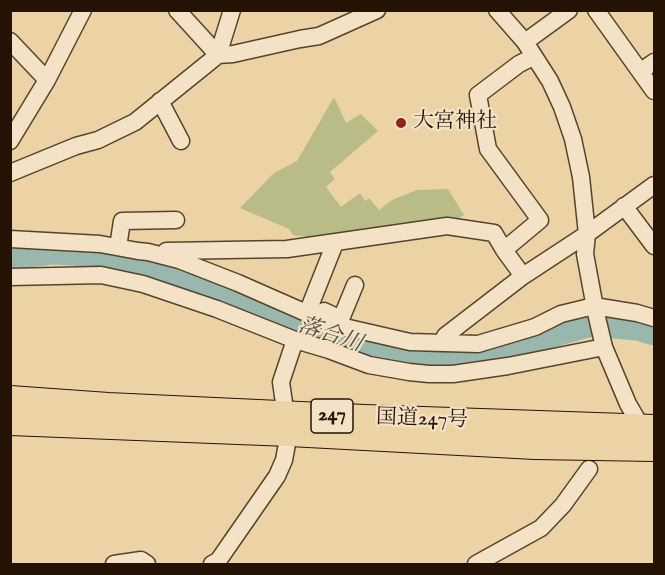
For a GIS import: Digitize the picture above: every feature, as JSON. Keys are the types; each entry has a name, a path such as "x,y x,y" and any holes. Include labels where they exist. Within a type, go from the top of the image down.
{"highway":[{"name":"国道247号","path":"10,399 535,446 652,440"},
{"name":"国道247号","path":"10,422 286,423"}],"street":[{"path":"177,10 218,55"},
{"path":"10,173 76,146 98,140 135,122 218,55 232,10"},
{"path":"218,55 319,36 377,10"},
{"path":"497,10 529,50 562,107 573,139 581,177 587,234 585,254 604,347 628,404 652,440"},
{"path":"504,250 540,220 489,149 478,96 519,64 529,50 569,10"},
{"path":"596,10 648,66 654,92"},
{"path":"11,138 47,80 81,12"},
{"path":"10,41 47,80"},
{"path":"160,101 181,141"},
{"path":"445,336 523,276 587,234 654,184"},
{"path":"624,206 654,246"},
{"path":"118,247 122,220 176,220"},
{"path":"10,239 100,244 148,252 287,249 447,226 494,233 523,276"},
{"path":"310,306 335,243"},
{"path":"148,252 179,260 340,326 389,338 429,344 478,344 535,327 561,314 595,309 637,313 654,318"},
{"path":"10,277 101,275 143,284 369,365 429,374 453,374 508,366 604,347"},
{"path":"227,279 238,278 341,319 355,285"},
{"path":"217,563 277,476 284,460 286,423 281,382 295,340"},
{"path":"476,564 542,528 563,505 589,469"},
{"path":"114,564 141,560 147,564"}],"green space":[{"path":"334,97 346,123 361,114 378,131 330,172 335,179 326,187 341,207 360,193 365,201 369,198 379,210 392,200 417,190 448,189 464,215 447,226 344,242 293,235 289,229 240,208 274,173 297,161"}],"waterway":[{"name":"落合川","path":"10,259 52,254 75,255 163,272 208,287 336,342 407,357 446,360 492,354 592,326 637,330 654,335"}],"place":[{"name":"大宮神社","path":"401,123"}]}
